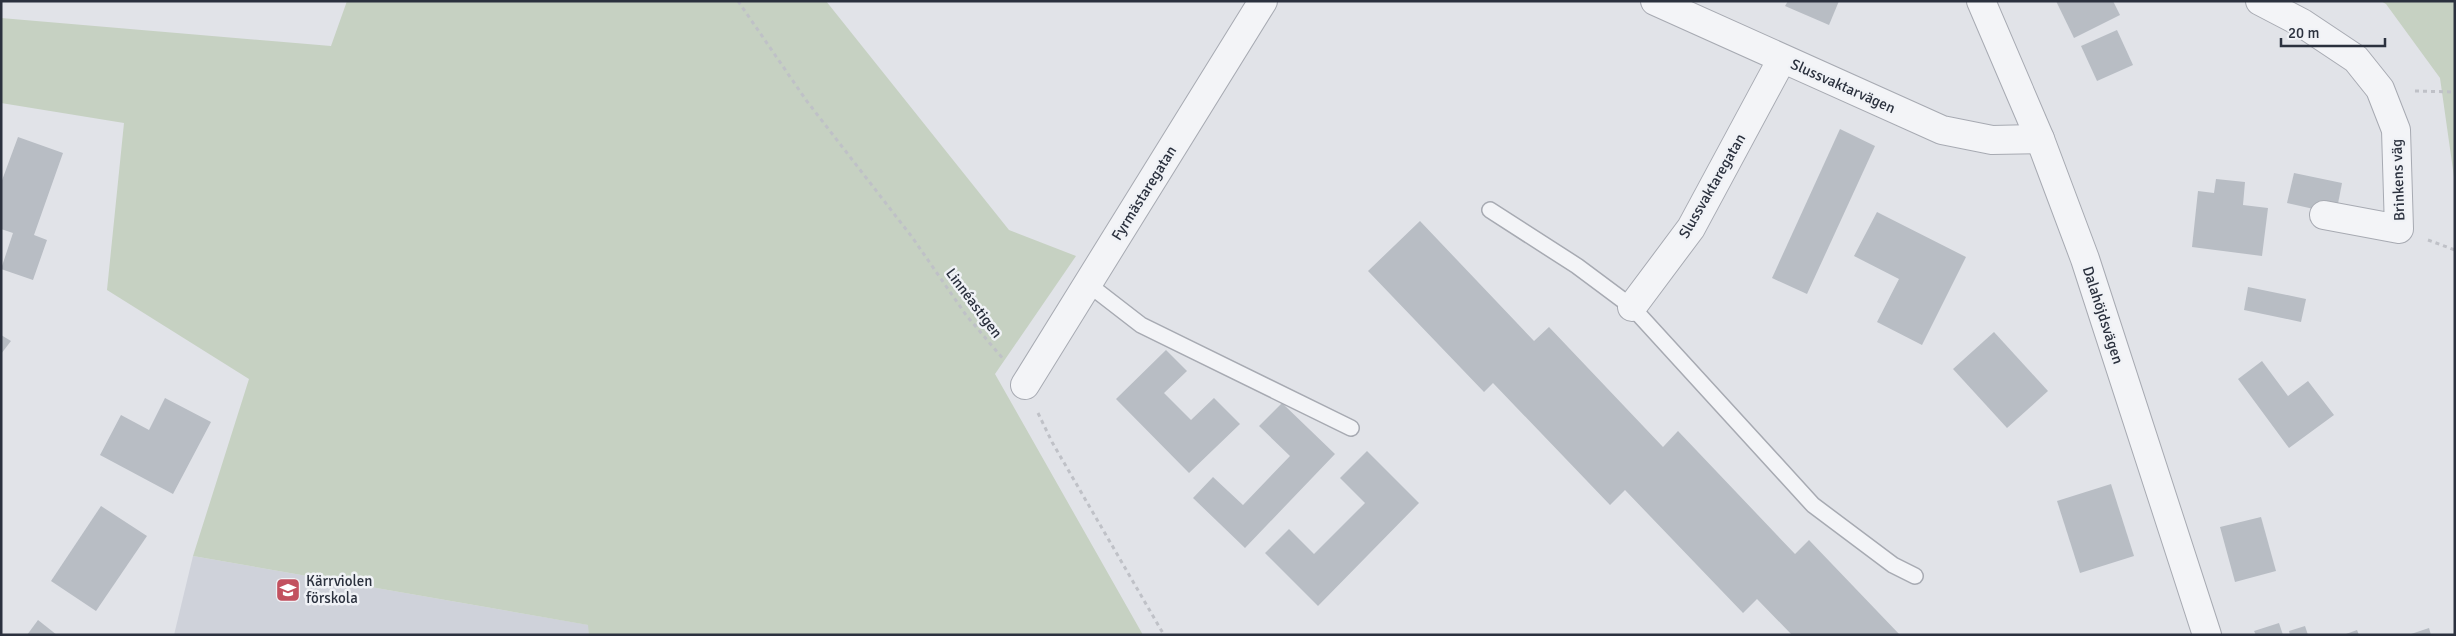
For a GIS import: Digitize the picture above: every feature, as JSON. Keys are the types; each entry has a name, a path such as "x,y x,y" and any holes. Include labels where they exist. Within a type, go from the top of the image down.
{"street":[{"name":"Fyrmästaregatan","path":"1025,385 1263,1"},
{"name":"Slussvaktarvägen","path":"1655,1 1942,130 1992,140 2040,139"},
{"name":"Dalahöjdsvägen","path":"1981,1 2040,139 2085,259 2207,635"},
{"name":"Brinkens väg","path":"2260,1 2302,23 2356,59 2380,89 2396,130 2399,229 2324,215"},
{"name":"Slussvaktaregatan","path":"1632,307 1691,228 1782,59"}],"lane":[{"path":"1490,210 1577,266 1632,307 1813,505 1893,565 1915,576"},
{"path":"1088,284 1142,325 1352,428"}],"path":[{"name":"Linnéastigen","path":"738,1 806,100 912,236 966,314 1025,385 1052,442 1164,635"}],"shaded area":[{"name":"Kärrviolen förskola","path":"193,556 589,625 589,635 174,635"}],"green space":[{"path":"347,1 826,1 1009,230 1076,256 995,374 1143,635 589,635 588,625 193,556 249,379 107,290 124,123 1,103 1,18 331,46"},
{"path":"2381,1 2455,1 2455,184 2440,78 2386,4"}],"building":[{"path":"1788,1 1839,1 1829,25 1785,6"},
{"path":"2056,1 2113,1 2120,15 2074,38"},
{"path":"2117,30 2133,65 2097,81 2081,46"},
{"path":"1840,129 1875,146 1807,294 1772,278"},
{"path":"18,137 63,153 34,235 47,240 33,280 1,269 13,233 1,229 1,183"},
{"path":"2294,173 2342,183 2336,214 2287,203"},
{"path":"2216,179 2245,182 2243,205 2268,208 2262,256 2192,247 2198,191 2214,193"},
{"path":"1877,212 1966,257 1922,345 1877,322 1899,279 1854,256"},
{"path":"1420,221 1534,341 1549,327 1663,447 1678,431 1795,554 1809,540 1900,635 1792,635 1757,599 1743,613 1625,490 1610,505 1493,383 1484,392 1368,271"},
{"path":"2248,287 2306,299 2301,322 2244,310"},
{"path":"1994,332 2048,391 2007,428 1953,369"},
{"path":"1,335 11,341 1,354"},
{"path":"1166,350 1187,371 1164,393 1191,420 1214,398 1240,424 1189,473 1116,399"},
{"path":"2262,361 2288,396 2308,381 2334,415 2289,448 2238,379"},
{"path":"165,398 211,422 173,494 100,455 121,415 149,430"},
{"path":"1282,403 1335,454 1245,548 1193,498 1213,477 1243,505 1290,456 1259,426"},
{"path":"1367,451 1419,503 1318,606 1265,553 1289,529 1314,554 1365,503 1340,478"},
{"path":"2111,484 2134,556 2080,573 2057,501"},
{"path":"101,506 147,536 96,611 51,581"},
{"path":"2261,517 2276,571 2235,582 2220,527"},
{"path":"38,620 57,635 27,635"},
{"path":"2279,623 2283,635 2256,635 2254,631"},
{"path":"2305,626 2308,635 2290,635 2289,631"},
{"path":"2429,628 2431,635 2411,635 2411,634"},
{"path":"2357,630 2359,635 2346,635 2346,634"}],"place":[{"name":"Kärrviolen förskola","path":"288,590"}]}
